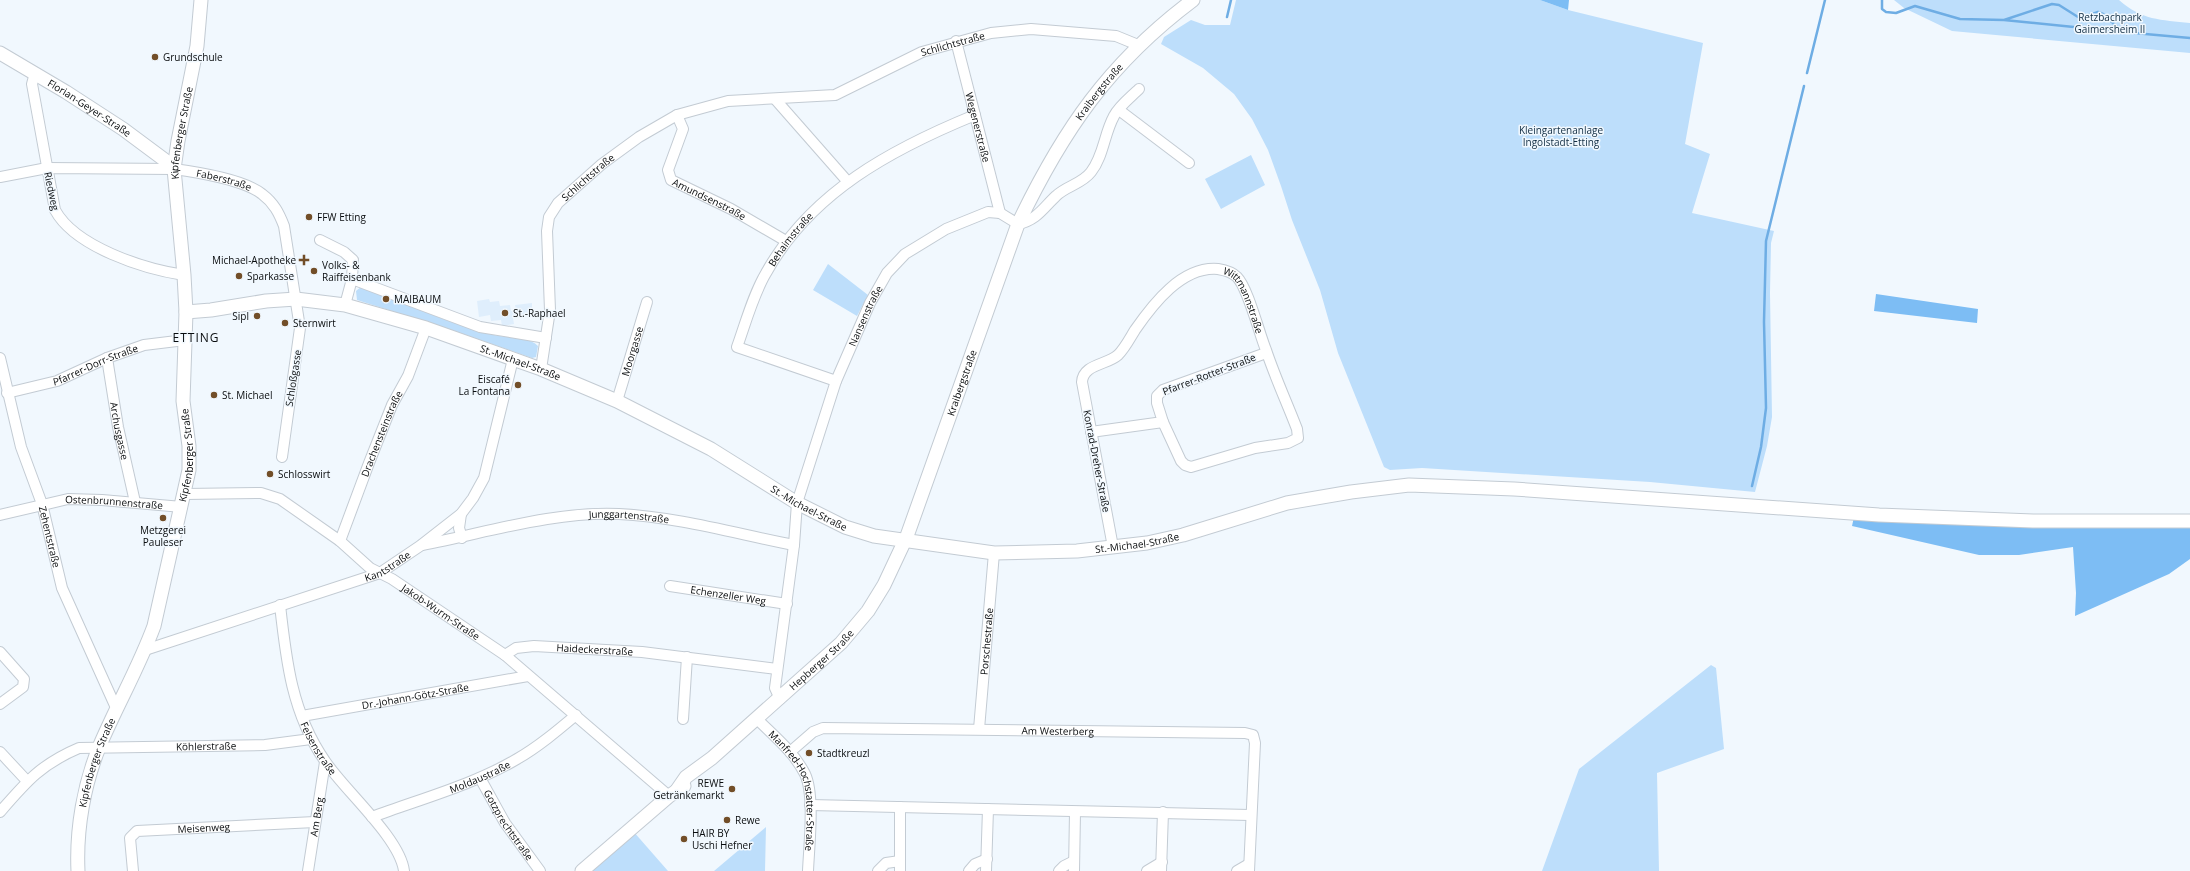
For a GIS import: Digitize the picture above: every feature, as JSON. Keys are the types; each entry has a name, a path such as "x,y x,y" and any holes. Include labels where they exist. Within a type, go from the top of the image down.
{"street":[{"name":"Kipfenberger Straße","path":"78,871 78,843 83,807 100,747 145,650 154,626 185,494 189,470 189,446 183,401 186,312 174,169 178,141 196,53 201,0"},
{"name":"Kraibergstraße","path":"905,541 1018,224 1058,145 1093,96 1138,45 1153,31 1193,0"},
{"name":"Schlichtstraße","path":"541,369 550,310 547,231 550,217 558,203 602,164 639,137 677,115 728,101 835,95 922,52 956,41 991,33 1031,29 1116,36 1138,45"},
{"name":"Wegenerstraße","path":"956,41 1000,213"},
{"name":"Florian-Geyer-Straße","path":"0,54 35,73 123,129 166,160 174,169"},
{"name":"Riedweg","path":"35,73 32,84 55,210 60,220 82,239 159,271 184,275"},
{"path":"1000,213 1018,224 1027,222 1040,214 1059,193 1090,174 1102,152 1108,129 1119,110 1138,89"},
{"path":"775,99 848,182"},
{"path":"1119,110 1189,163"},
{"name":"Amundsenstraße","path":"677,115 683,129 668,170 671,180 731,209 786,241"},
{"name":"Behaimstraße","path":"836,381 737,346 765,274 786,241 822,204 848,182 918,139 974,115"},
{"name":"Faberstraße","path":"0,177 47,168 174,169 193,172 244,185 262,193 279,213 284,226 296,299"},
{"name":"Nansenstraße","path":"797,504 836,381 870,303 887,273 905,254 946,229 988,212 1000,213"},
{"path":"320,240 344,252 353,260 352,279 345,305"},
{"name":"Wittmannstraße","path":"1084,374 1089,369 1118,355 1142,320 1173,286 1186,277 1213,269 1224,270 1236,276 1240,280 1266,353 1297,429 1298,438 1288,443 1255,448 1191,467 1185,465 1181,461 1163,422"},
{"name":"St.-Michael-Straße","path":"352,279 480,327 546,338"},
{"name":"St.-Michael-Straße","path":"186,312 211,310 266,301 296,299 345,305 426,328 541,369 617,401 712,449 797,504 845,527 874,536 994,552 1037,553 1147,543 1183,535 1257,511 1304,499 1385,487 1432,485 1895,515 2033,521 2190,522"},
{"name":"Schloßgasse","path":"282,457 300,338 300,318 296,299"},
{"name":"Moorgasse","path":"617,401 647,302"},
{"name":"Drachensteinstraße","path":"340,541 392,405 408,376 426,328"},
{"name":"Pfarrer-Dorr-Straße","path":"7,393 57,381 108,358 144,345 185,340"},
{"name":"Pfarrer-Rotter-Straße","path":"1163,422 1157,403 1157,396 1163,390 1266,353"},
{"name":"Zehentstraße","path":"0,358 7,393 21,447 42,504 62,588 117,710"},
{"name":"Archusgasse","path":"108,358 118,427 135,502"},
{"name":"Kantstraße","path":"145,650 380,573 420,546 461,514 473,498 484,478 512,359"},
{"name":"Konrad-Dreher-Straße","path":"1084,374 1082,382 1113,547"},
{"path":"1091,432 1163,422"},
{"name":"Jakob-Wurm-Straße","path":"185,494 261,493 280,500 340,541 370,568 380,573 505,655 528,676 673,793"},
{"name":"Ostenbrunnenstraße","path":"0,515 68,499 135,502 182,507"},
{"path":"780,699 776,693 777,669 794,545 797,504"},
{"path":"461,514 459,528 462,538"},
{"name":"Junggartenstraße","path":"420,546 568,516 618,514 660,519 794,545"},
{"name":"Hepberger Straße","path":"582,871 673,793 686,777 712,758 780,699 841,643 868,611 884,585 905,541"},
{"name":"Porschestraße","path":"979,729 994,552"},
{"name":"Echenzeller Weg","path":"670,586 786,604"},
{"name":"Felsenstraße","path":"280,605 287,668 311,739 325,762 372,816 398,853 404,871"},
{"name":"Haideckerstraße","path":"505,655 516,648 534,646 642,652 777,669"},
{"path":"0,652 24,679 22,687 0,704"},
{"path":"682,718 687,657"},
{"name":"Dr.-Johann-Götz-Straße","path":"302,716 528,676"},
{"name":"Moldaustraße","path":"372,816 480,778 544,741 576,715"},
{"name":"Manfred-Hochstatter-Straße","path":"757,719 790,752 805,774 809,789 810,805 808,871"},
{"name":"Am Westerberg","path":"790,752 813,732 822,728 1245,733 1253,735 1255,743 1250,815"},
{"name":"Köhlerstraße","path":"0,812 27,781 42,767 60,756 79,748 264,744 311,739"},
{"path":"0,752 27,781"},
{"name":"Am Berg","path":"308,871 325,762"},
{"name":"Gotzprechtstraße","path":"480,778 505,824 540,871"},
{"path":"810,805 1250,815 1249,868 1238,871"},
{"path":"878,871 886,863 900,866 900,807"},
{"path":"986,871 988,809"},
{"path":"1074,871 1075,812"},
{"path":"1148,871 1162,867 1163,812"},
{"name":"Meisenweg","path":"133,871 130,838 137,831 315,822"},
{"path":"969,871 975,864 986,859"},
{"path":"1059,871 1074,860"}],"shaded area":[{"path":"1540,0 1569,0 1568,10"},
{"path":"1876,294 1978,309 1977,323 1874,311"},
{"name":"St.-Raphael","path":"489,299 490,302 499,301 500,306 510,305 511,311 516,310 515,305 532,303 532,315 513,318 514,324 502,326 501,320 491,321 490,315 479,317 477,301"},
{"path":"1854,517 2190,525 2190,559 2169,574 2075,616 2076,593 2073,547 2019,555 1979,555 1852,526"}],"green space":[{"name":"Kleingartenanlage Ingolstadt-Etting","path":"1236,0 1540,0 1568,10 1703,43 1685,144 1710,154 1692,213 1774,231 1771,243 1770,293 1772,417 1767,446 1755,492 1650,482 1422,468 1390,470 1384,467 1338,353 1320,290 1292,220 1268,150 1252,119 1234,94 1203,68 1161,44 1164,37 1191,20 1205,25 1230,25"},
{"name":"Retzbachpark Gaimersheim II","path":"1894,0 2119,0 2135,12 2152,18 2190,23 2190,53 1952,31 1904,8"},
{"path":"1251,155 1265,185 1221,209 1205,179"},
{"path":"828,264 868,295 857,316 813,290"},
{"path":"362,286 460,325 494,335 529,340 538,346 536,357 532,358 449,329 357,300 356,291"},
{"path":"1711,665 1716,668 1724,749 1657,773 1659,871 1542,871 1579,769"},
{"path":"766,827 765,871 714,871"},
{"path":"633,831 668,871 588,871"}],"waterway":[{"path":"1227,17 1231,0"},
{"path":"1807,73 1825,0"},
{"path":"1882,0 1882,9 1886,12 1896,13 1915,6 1960,19 2004,20 2052,4 2059,5 2078,17 2084,17 2098,12 2103,14 2123,32 2190,38"},
{"path":"2004,20 2123,32"},
{"path":"1752,486 1761,447 1766,408 1764,322 1766,241 1804,86"}],"place":[{"name":"Grundschule","path":"155,57"},
{"name":"FFW Etting","path":"309,217"},
{"name":"Michael-Apotheke","path":"304,260"},
{"name":"Volks- & Raiffeisenbank","path":"314,271"},
{"name":"Sparkasse","path":"239,276"},
{"name":"MAIBAUM","path":"386,299"},
{"name":"St.-Raphael","path":"505,313"},
{"name":"Sipl","path":"257,316"},
{"name":"Sternwirt","path":"285,323"},
{"name":"Eiscafé La Fontana","path":"518,385"},
{"name":"St. Michael","path":"214,395"},
{"name":"Schlosswirt","path":"270,474"},
{"name":"Metzgerei Pauleser","path":"163,518"},
{"name":"Stadtkreuzl","path":"809,753"},
{"name":"REWE Getränkemarkt","path":"732,789"},
{"name":"Rewe","path":"727,820"},
{"name":"HAIR BY Uschi Hefner","path":"684,839"}],"district":[{"name":"ETTING","path":"196,338"}]}
